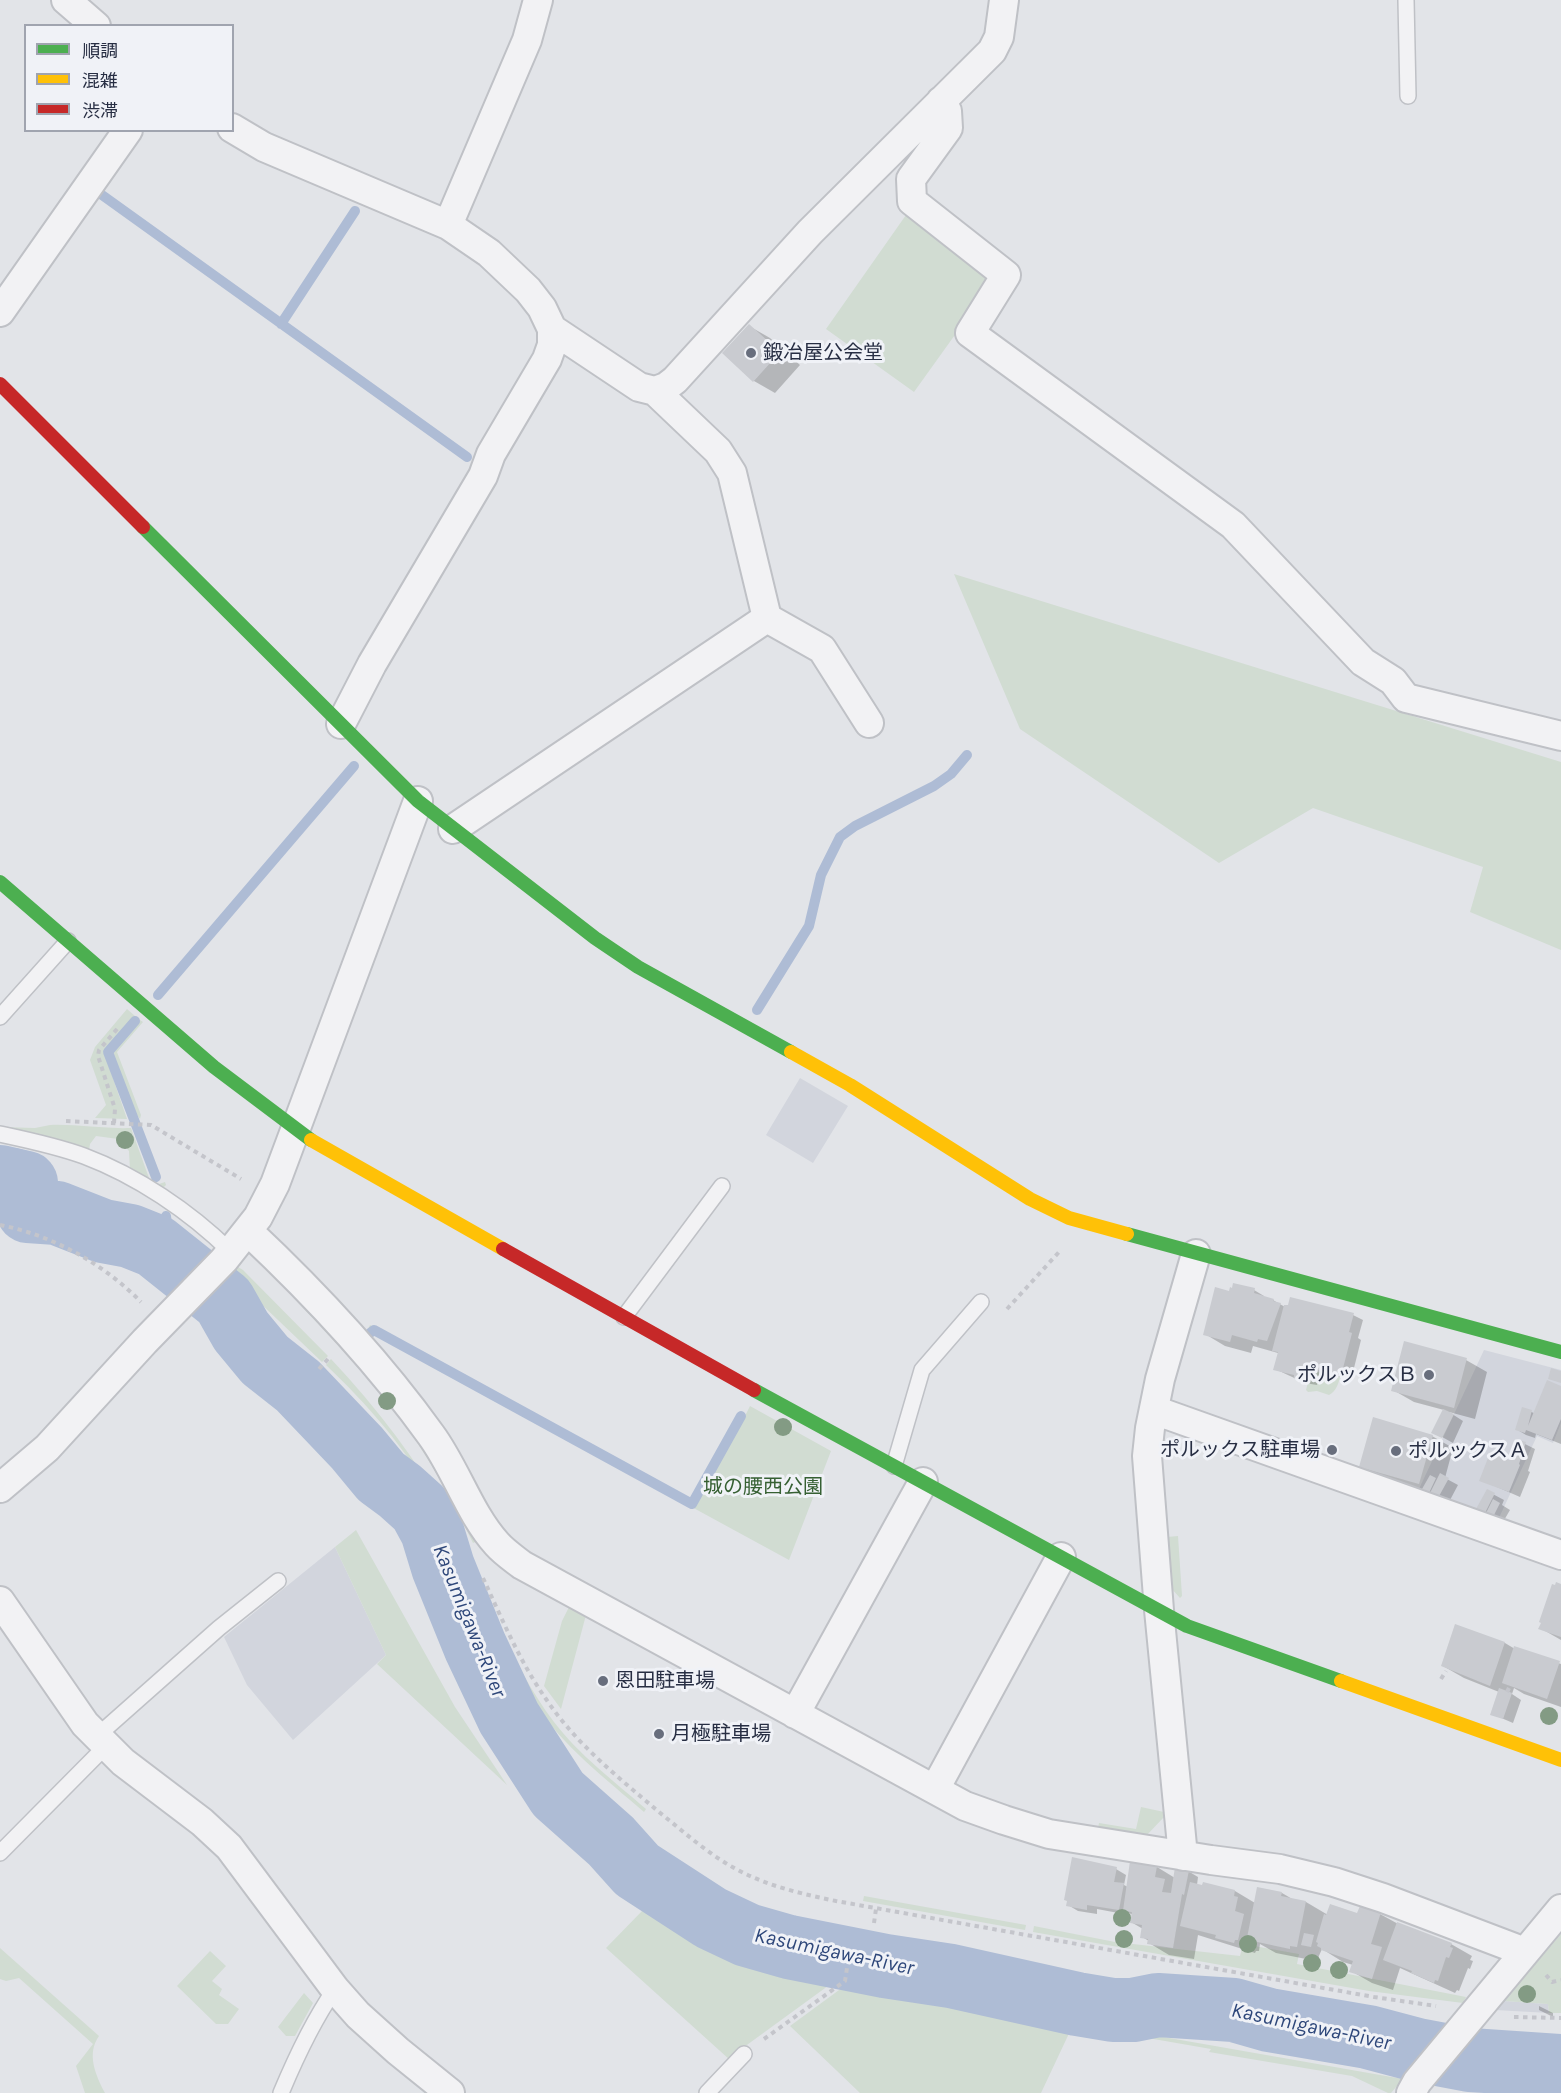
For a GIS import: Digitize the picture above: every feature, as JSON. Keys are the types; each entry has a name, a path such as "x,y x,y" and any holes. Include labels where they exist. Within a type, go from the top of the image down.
{"street":[{"path":"66,0 94,24"},
{"path":"448,225 527,40 538,0"},
{"path":"655,391 675,380 810,232 992,51 999,37 1004,0"},
{"path":"941,101 947,111 948,128 911,179 912,201 1006,274 970,333 1233,525 1363,662 1393,681 1406,698 1561,736"},
{"path":"234,129 264,147 448,225 489,253 528,290 542,308 552,329 552,345 547,359 491,454 483,476 372,664 341,724"},
{"path":"0,312 127,132"},
{"path":"552,329 639,387 655,391 718,452 732,473 767,618 822,648 869,723"},
{"path":"0,384 418,801 595,938 638,967 849,1085 1040,1205 1077,1221 1561,1352"},
{"path":"453,829 767,618"},
{"path":"0,1488 55,1440 234,1247 270,1196 418,801"},
{"path":"0,882 214,1067 295,1131 324,1149 624,1317 1187,1626 1561,1760"},
{"path":"234,1247 313,1293 386,1377 436,1442 487,1531 509,1555 554,1583 935,1790 975,1809 1049,1834 1280,1869 1334,1882 1383,1898 1533,1961"},
{"path":"1184,1856 1159,1610 1147,1456 1160,1379 1196,1254"},
{"path":"1154,1410 1561,1555"},
{"path":"795,1714 923,1482"},
{"path":"935,1790 1061,1557"},
{"path":"0,1601 85,1724 123,1762 229,1846 335,1989 398,2051 450,2093"},
{"path":"1414,2088 1470,2018 1533,1961 1561,1909"}],"lane":[{"path":"1406,0 1408,96"},
{"path":"0,1017 68,941"},
{"path":"0,1134 68,1150 127,1176 234,1247"},
{"path":"624,1317 722,1186"},
{"path":"894,1466 922,1370 978,1306"},
{"path":"0,1853 101,1741 219,1628 278,1581"},
{"path":"281,2093 305,2041 335,1989"},
{"path":"707,2093 744,2054"}],"path":[{"path":"113,1033 99,1050 98,1056 115,1109 114,1123"},
{"path":"126,1124 151,1125 270,1196"},
{"path":"978,1306 995,1315 1005,1311 1071,1238 1077,1221"},
{"path":"0,1225 41,1236 83,1257 166,1320"},
{"path":"319,1370 330,1358"},
{"path":"482,1575 524,1664 547,1701 577,1738 621,1780 711,1854 736,1869 799,1894 1362,1995 1441,2007"},
{"path":"1441,1679 1446,1671"},
{"path":"874,1923 876,1909"},
{"path":"1533,1961 1552,1982 1561,1980"},
{"path":"744,2054 846,1981 848,1968"},
{"path":"1511,2017 1561,2018"}],"shaded area":[{"path":"800,1078 848,1106 813,1163 766,1135"},
{"path":"1484,1350 1561,1370 1561,1423 1553,1443 1537,1436 1498,1520 1418,1491"},
{"path":"335,1547 386,1655 293,1740 247,1685 224,1637"},
{"path":"1504,2001 1548,2004 1549,2013 1495,2010"}],"green space":[{"path":"906,215 995,279 914,392 826,329"},
{"path":"954,574 1561,762 1561,950 1470,912 1483,867 1313,808 1219,863 1020,729"},
{"path":"127,1009 135,1016 104,1052 127,1119 95,1118 106,1105 90,1060 95,1047"},
{"path":"140,1020 143,1022 117,1052 141,1115 140,1119 112,1051"},
{"path":"50,1125 131,1128 149,1178 159,1184 165,1182 166,1185 162,1189 130,1170 129,1151 118,1139 96,1136 89,1150 60,1140 0,1127 35,1128"},
{"path":"238,1267 328,1356 322,1362 235,1279 235,1270"},
{"path":"270,1272 304,1302 414,1431 478,1541 473,1543 437,1475 396,1414 362,1372"},
{"name":"城の腰西公園","path":"370,1325 691,1499 739,1412 745,1416 750,1406 831,1451 789,1560 374,1334 369,1337 366,1333"},
{"path":"331,1359 396,1436 438,1498 463,1545 510,1649 538,1699 575,1746 646,1809 644,1812 572,1748 535,1704 506,1655 446,1525 423,1481 385,1428 326,1365"},
{"path":"1311,1370 1340,1377 1333,1392 1329,1395 1306,1390"},
{"path":"356,1530 455,1707 507,1785 377,1664 386,1655 335,1547"},
{"path":"1178,1536 1182,1596 1180,1598 1171,1588 1167,1537"},
{"path":"569,1607 586,1615 561,1709 544,1686 562,1621"},
{"path":"1141,1807 1164,1812 1164,1817 1146,1836 1098,1828 1099,1823 1136,1829"},
{"path":"864,1896 1026,1925 1025,1930 863,1901"},
{"path":"643,1910 689,1936 734,1956 781,1971 832,1983 740,2050 730,2060 606,1948"},
{"path":"1034,1926 1115,1942 1240,1956 1243,1944 1299,1954 1297,1964 1466,1997 1463,2003 1369,1991 1033,1932"},
{"path":"1561,1934 1561,2013 1549,2013 1548,2004 1504,2001"},
{"path":"0,1948 99,2036 93,2050 93,2057 98,2079 105,2093 85,2093 76,2066 93,2044 19,1978 6,1981 0,1979"},
{"path":"210,1951 226,1966 212,1981 222,1989 219,1995 239,2009 228,2024 216,2024 177,1986"},
{"path":"850,1982 1403,2079 1391,2093 1388,2093 1352,2076 1209,2052 1211,2049 1073,2025 1041,2093 860,2093 790,2026"},
{"path":"304,1993 313,2003 295,2036 286,2036 278,2027"}],"water":[{"path":"16,1148 35,1153 18,1211 0,1206 0,1157 3,1158"}],"building":[{"name":"鍛冶屋公会堂","path":"749,324 780,352 753,382 722,353"},
{"path":"1233,1283 1255,1288 1254,1293 1281,1303 1267,1341 1258,1339 1257,1342 1232,1335 1230,1342 1203,1335 1215,1287 1229,1291"},
{"path":"1290,1297 1354,1313 1349,1332 1352,1333 1341,1376 1310,1368 1307,1381 1273,1370 1278,1352 1272,1351 1284,1305 1288,1305"},
{"name":"ポルックスＢ","path":"1404,1341 1467,1358 1454,1408 1391,1391"},
{"path":"1551,1368 1561,1371 1561,1383 1548,1379"},
{"path":"1547,1380 1561,1386 1561,1419 1552,1440 1526,1430 1525,1433 1515,1430 1522,1407 1532,1410 1528,1426"},
{"path":"1443,1409 1454,1414 1442,1438 1431,1433"},
{"name":"ポルックスＡ","path":"1373,1417 1433,1435 1419,1484 1359,1467"},
{"path":"1516,1439 1526,1442 1509,1492 1479,1481 1490,1453 1509,1460"},
{"path":"1440,1473 1449,1478 1438,1498 1430,1493"},
{"path":"1430,1475 1436,1478 1429,1493 1422,1489"},
{"path":"1487,1489 1495,1493 1485,1513 1476,1509"},
{"path":"1493,1499 1500,1503 1493,1517 1486,1513"},
{"path":"1556,1582 1561,1584 1561,1637 1538,1629 1552,1584 1555,1585"},
{"path":"1455,1624 1505,1642 1490,1686 1441,1666"},
{"path":"1514,1646 1560,1661 1547,1699 1502,1683"},
{"path":"1499,1688 1512,1693 1503,1719 1490,1715"},
{"path":"1072,1857 1117,1867 1114,1882 1124,1883 1119,1910 1087,1905 1087,1910 1066,1906 1067,1901 1064,1900"},
{"path":"1130,1861 1157,1866 1155,1877 1165,1879 1162,1892 1171,1893 1175,1867 1189,1870 1184,1895 1182,1894 1173,1948 1147,1944 1148,1939 1140,1938 1142,1925 1130,1923 1132,1912 1123,1911"},
{"path":"1190,1882 1202,1885 1203,1882 1235,1890 1234,1896 1238,1897 1235,1911 1244,1914 1238,1940 1234,1943 1215,1938 1216,1935 1180,1926"},
{"path":"1257,1887 1282,1892 1281,1896 1306,1901 1297,1947 1290,1946 1290,1949 1247,1938"},
{"path":"1330,1904 1357,1913 1360,1906 1381,1912 1371,1944 1382,1947 1372,1979 1349,1972 1353,1961 1321,1950 1317,1946 1316,1942 1324,1914 1326,1915"},
{"path":"1397,1922 1452,1943 1450,1947 1453,1948 1449,1958 1446,1957 1438,1981 1435,1980 1434,1983 1411,1973 1412,1971 1383,1960"},
{"path":"1304,1933 1314,1935 1311,1947 1301,1945"}],"waterway":[{"path":"102,195 467,457"},
{"path":"281,324 355,211"},
{"path":"757,1010 809,926 821,875 840,837 855,826 934,786 951,774 967,755"},
{"path":"158,995 354,766"},
{"path":"135,1021 108,1052 156,1177"},
{"name":"Kasumigawa-River","path":"0,1177 26,1183 28,1211 57,1213 103,1231 130,1236 155,1246 224,1301 241,1331 265,1360 298,1386 357,1448 381,1477 420,1509 432,1531 443,1567 475,1646 509,1718 558,1794 611,1841 637,1870 711,1918 747,1935 789,1947 951,1976 1077,2004 1113,2010 1133,2010 1158,2005 1234,2010 1269,2020 1368,2037 1417,2050 1470,2060 1561,2066"},
{"path":"166,1216 171,1258"},
{"path":"370,1333 374,1330 692,1504 741,1416"}],"traffic: fast":[{"path":"143,527 418,801 595,938 638,967 791,1052"},
{"path":"0,882 214,1067 311,1140"},
{"path":"1127,1234 1561,1352"},
{"path":"754,1390 1187,1626 1341,1681"}],"traffic: slow":[{"path":"791,1052 850,1085 1030,1199 1069,1218 1127,1234"},
{"path":"311,1140 503,1249"},
{"path":"1341,1681 1561,1760"}],"traffic: jam":[{"path":"0,384 143,527"},
{"path":"503,1249 754,1390"}],"place":[{"name":"鍛冶屋公会堂","path":"751,353"},
{"name":"ポルックスＢ","path":"1429,1375"},
{"name":"ポルックス駐車場","path":"1332,1450"},
{"name":"ポルックスＡ","path":"1396,1451"},
{"name":"恩田駐車場","path":"603,1681"},
{"name":"月極駐車場","path":"659,1734"}]}
